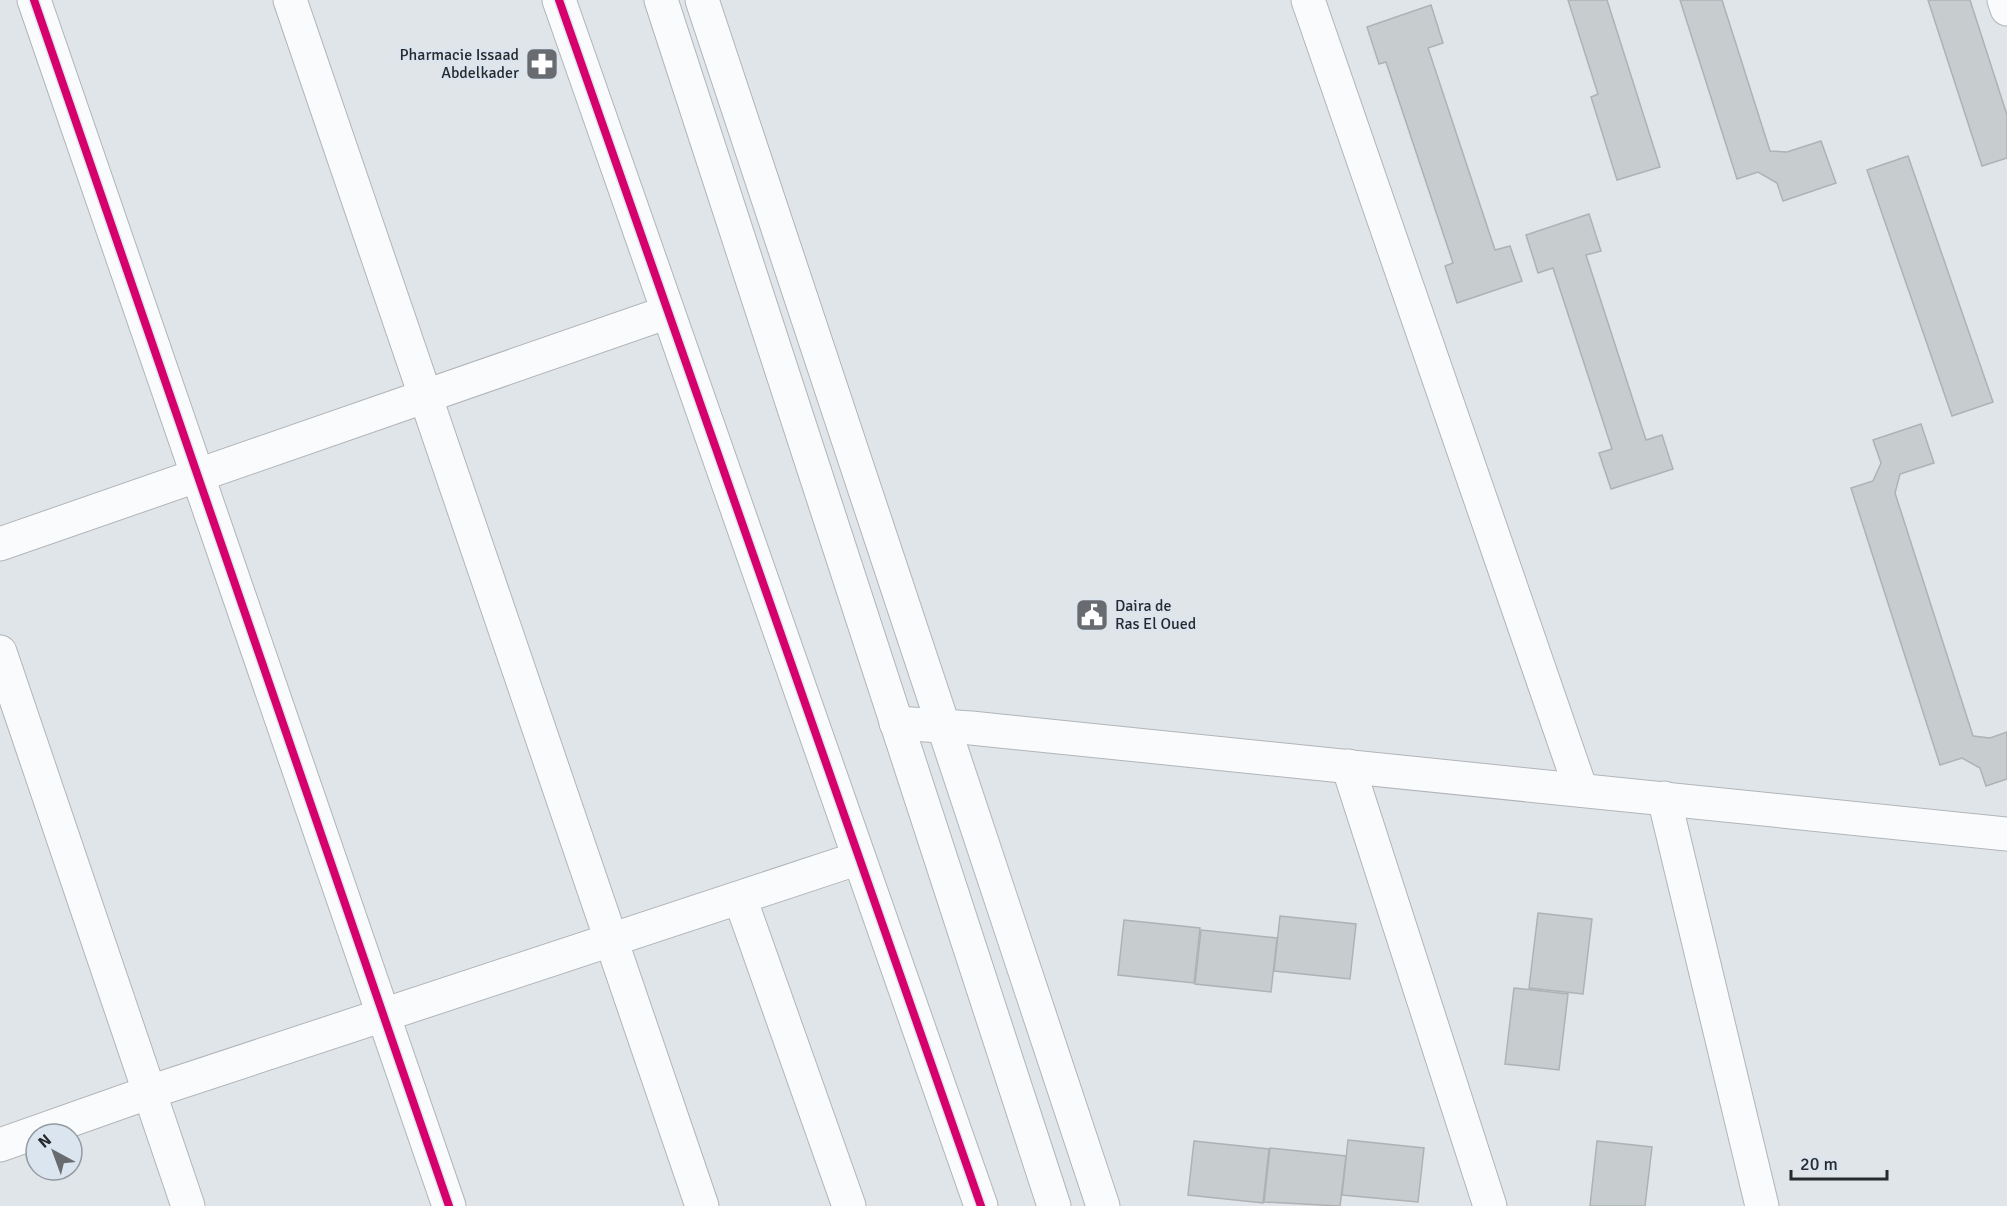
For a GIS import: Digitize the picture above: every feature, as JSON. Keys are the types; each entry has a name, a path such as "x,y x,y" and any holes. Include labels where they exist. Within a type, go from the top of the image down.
{"street":[{"path":"34,0 449,1206"},
{"path":"290,0 702,1206"},
{"path":"559,0 981,1206"},
{"path":"661,0 1054,1206"},
{"path":"702,0 1103,1206"},
{"path":"1308,0 1581,790"},
{"path":"2004,0 2007,9"},
{"path":"0,544 668,312"},
{"path":"0,652 188,1206"},
{"path":"896,723 944,725 2007,834"},
{"path":"1348,766 1490,1206"},
{"path":"1664,798 1762,1206"},
{"path":"0,1144 150,1092 859,858"},
{"path":"740,898 849,1206"}],"building":[{"path":"1568,0 1607,0 1660,167 1617,180 1591,97 1598,94"},
{"path":"1680,0 1722,0 1770,151 1787,152 1821,141 1836,183 1783,201 1777,183 1758,172 1737,179"},
{"path":"1928,0 1970,0 2007,115 2007,158 1982,166"},
{"path":"1431,5 1443,43 1428,48 1495,250 1510,246 1522,281 1457,303 1445,266 1453,263 1386,62 1379,64 1367,27"},
{"path":"1908,156 1993,402 1952,416 1867,170"},
{"path":"1589,214 1601,251 1586,255 1646,440 1662,435 1673,469 1611,489 1599,453 1612,449 1553,268 1538,273 1526,235"},
{"path":"1921,424 1934,463 1900,474 1895,493 1973,736 1990,738 2007,732 2007,779 1986,786 1980,768 1962,758 1940,765 1851,488 1873,481 1881,463 1873,440"},
{"path":"1538,913 1592,919 1583,994 1529,988"},
{"path":"1280,916 1356,924 1350,979 1274,971"},
{"path":"1124,920 1200,928 1194,983 1118,975"},
{"path":"1201,930 1277,938 1271,992 1195,984"},
{"path":"1514,988 1568,994 1559,1070 1505,1064"},
{"path":"1348,1140 1424,1148 1418,1202 1342,1195"},
{"path":"1194,1141 1269,1149 1263,1203 1188,1195"},
{"path":"1597,1141 1652,1147 1645,1206 1590,1206"},
{"path":"1270,1148 1346,1156 1340,1206 1264,1202"}],"cycle path":[{"path":"34,0 449,1206"},
{"path":"559,0 981,1206"}],"place":[{"name":"Pharmacie Issaad Abdelkader","path":"542,64"},
{"name":"Daira de Ras El Oued","path":"1092,615"}]}
